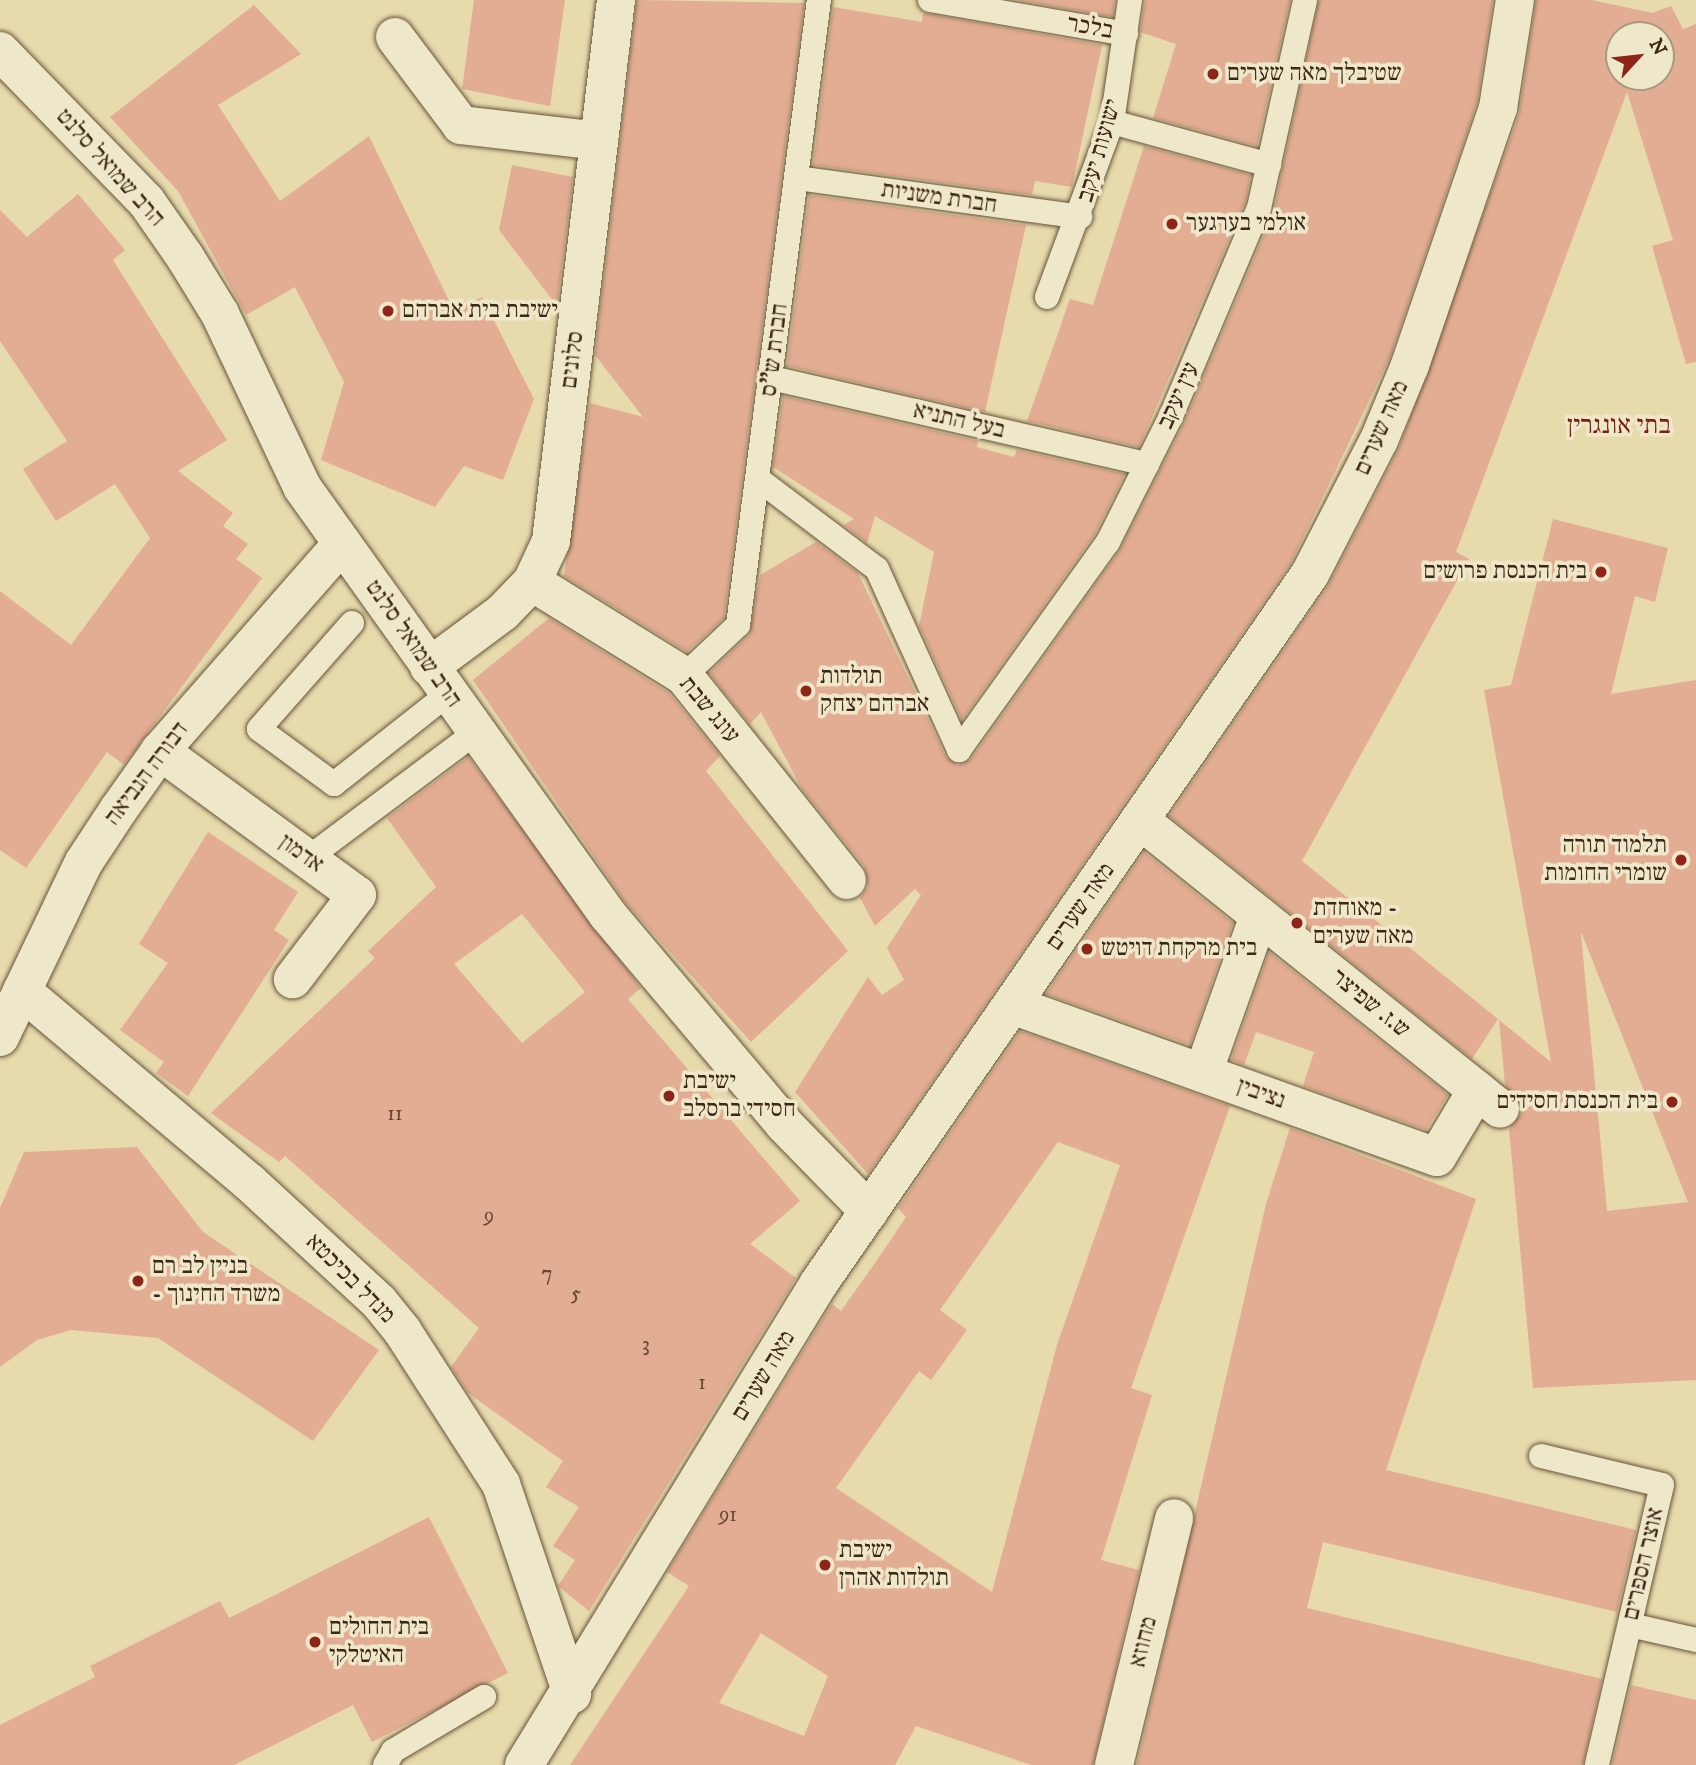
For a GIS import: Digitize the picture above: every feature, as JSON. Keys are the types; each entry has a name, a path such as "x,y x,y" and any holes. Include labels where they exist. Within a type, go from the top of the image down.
{"street":[{"name":"סלונים","path":"439,680 532,582 551,541 616,0"},
{"name":"מאה שערים","path":"540,1756 572,1694 869,1211 1310,574 1380,440 1498,108 1516,0"},
{"path":"395,37 461,125 599,141"},
{"name":"הרב שמואל סלנט","path":"0,51 146,201 220,314 302,487 608,915 695,1021 869,1211"},
{"name":"דבורה הנביאה","path":"0,1037 84,862 160,751 342,544"},
{"name":"עונג שבת","path":"532,582 684,676 847,880"},
{"name":"אדמון","path":"160,751 357,895 293,979"},
{"name":"ש.ז. שפיצר","path":"1141,821 1488,1100"},
{"path":"1203,1073 1259,916"},
{"name":"מנדל בכיכטא","path":"22,991 248,1182 379,1302 403,1332 500,1484 572,1694"},
{"name":"נציבין","path":"1012,1005 1437,1157 1488,1100"},
{"name":"מחוזא","path":"1114,1765 1174,1518"}],"lane":[{"name":"חברת ש\"ס","path":"684,676 738,625 819,0"},
{"name":"בלכר","path":"930,0 1126,34"},
{"name":"ישועות יעקב","path":"1047,297 1080,217 1112,122 1130,0"},
{"name":"עין יעקב","path":"758,479 877,569 959,750 1108,541 1147,464 1259,208 1305,0"},
{"path":"1112,122 1269,165"},
{"name":"חברת משניות","path":"797,178 1080,217"},
{"name":"בעל התניא","path":"771,378 1147,464"},
{"path":"352,623 259,729 334,784 439,680"},
{"path":"307,859 475,732"},
{"name":"אוצר הספרים","path":"1541,1456 1662,1485 1597,1765"},
{"path":"1630,1625 1696,1640"},
{"path":"385,1765 393,1751 484,1697"}],"building":[{"path":"474,0 565,0 550,106 462,89"},
{"path":"637,0 804,3 724,618 687,652 564,576 590,403 643,417 595,355"},
{"path":"1017,0 1115,0 1113,17"},
{"name":"שטיבלך מאה שערים","path":"1145,0 1290,0 1257,146 1153,118 1176,44 1140,32"},
{"path":"1319,0 1493,0 1477,103 1390,357 1291,563 868,1174 795,1092 868,977 882,995 904,980 887,948 921,895 915,889 875,926 860,898 868,887 864,866 802,789 761,712 750,724 709,673 749,635 760,575 816,542 858,573 946,757 958,765 971,759 1120,550 1184,423 1273,214"},
{"path":"1536,0 1592,0 1652,13 1671,6 1683,29 1696,24 1696,362 1686,364 1652,246 1673,240 1627,92 1456,552 1469,559 1302,861 1498,1019 1472,1059 1169,816 1328,586 1399,448 1519,115"},
{"path":"254,5 301,54 218,105 280,201 369,136 454,311 482,297 534,399 503,480 464,466 435,507 321,460 344,382 295,287 246,315 178,191 110,117"},
{"path":"833,7 922,22 923,13 1102,45 1072,187 1035,181 1032,195 813,165"},
{"path":"1144,146 1251,175 1245,203 1139,447 1027,421 1070,299 1093,305"},
{"path":"512,165 573,177 557,306 499,230"},
{"path":"78,194 125,250 113,260 227,440 178,471 233,513 223,526 248,544 236,559 262,578 124,765 107,752 26,868 0,850 0,591 71,645 150,538 115,484 56,521 23,469 67,441 0,341 0,210 27,237"},
{"path":"809,195 1026,225 985,412 787,366"},
{"path":"783,396 978,441 977,447 1014,457 1017,450 1125,474 1095,534 962,720 919,626 934,552 875,516 867,543 844,525 854,519 773,467"},
{"path":"1553,519 1668,548 1655,602 1635,596 1611,694 1696,680 1696,1380 1533,1388 1509,1129 1522,1112 1505,1085 1499,1020 1551,1062 1484,690 1511,685","holes":["1582,934 1688,1202 1607,1211"]},
{"path":"549,618 669,693 720,756 706,771 848,951 751,1042 625,902 473,680"},
{"path":"468,757 641,988 628,999 800,1201 750,1244 796,1278 589,1611 558,1586 575,1560 553,1546 579,1507 546,1487 563,1461 468,1393 451,1367 479,1328 285,1156 279,1162 211,1113 375,958 368,951 436,887 387,818","holes":["522,914 585,992 522,1043 454,964"]},
{"path":"208,832 298,892 274,930 289,940 188,1096 156,1073 164,1062 120,1030 168,963 139,944"},
{"path":"1144,852 1233,923 1190,1045 1046,994"},
{"path":"1269,952 1448,1095 1426,1130 1303,1086 1314,1052 1256,1032 1244,1065 1231,1060"},
{"path":"1020,1031 1230,1106 1131,1388 1152,1395 1101,1560 1139,1570 1093,1765 1031,1765 916,1726 895,1765 570,1765 689,1586 667,1572 832,1304 841,1311 906,1217 898,1208","holes":["1058,1142 1120,1165 1057,1345 992,1592 836,1488 919,1371 931,1380 967,1330 940,1310","761,1633 828,1676 804,1736 719,1703"]},
{"path":"1290,1128 1476,1199 1386,1470 1636,1530 1617,1612 1323,1542 1307,1608 1602,1679 1583,1765 1137,1765 1266,1204"},
{"name":"בניין לב רם - משרד החינוך","path":"137,1147 203,1232 379,1350 313,1441 158,1338 71,1330 37,1340 0,1367 0,1208 24,1152"},
{"name":"בית החולים האיטלקי","path":"429,1517 508,1673 372,1742 353,1705 234,1765 0,1765 0,1725 95,1677 90,1666 220,1601 229,1618"},
{"path":"1631,1685 1696,1700 1696,1765 1612,1765"}],"place":[{"name":"שטיבלך מאה שערים","path":"1213,74"},
{"name":"אולמי בערגער","path":"1172,224"},
{"name":"ישיבת בית אברהם","path":"388,311"},
{"name":"בית הכנסת פרושים","path":"1601,572"},
{"name":"תולדות אברהם יצחק","path":"806,691"},
{"name":"תלמוד תורה שומרי החומות","path":"1681,860"},
{"name":"מאוחדת - מאה שערים","path":"1297,923"},
{"name":"בית מרקחת דויטש","path":"1087,949"},
{"name":"ישיבת חסידי ברסלב","path":"669,1096"},
{"name":"בית הכנסת חסידים","path":"1672,1102"},
{"name":"בניין לב רם - משרד החינוך","path":"138,1281"},
{"name":"ישיבת תולדות אהרן","path":"825,1565"},
{"name":"בית החולים האיטלקי","path":"315,1642"}],"district":[{"name":"בתי אונגרין","path":"1619,426"}]}
